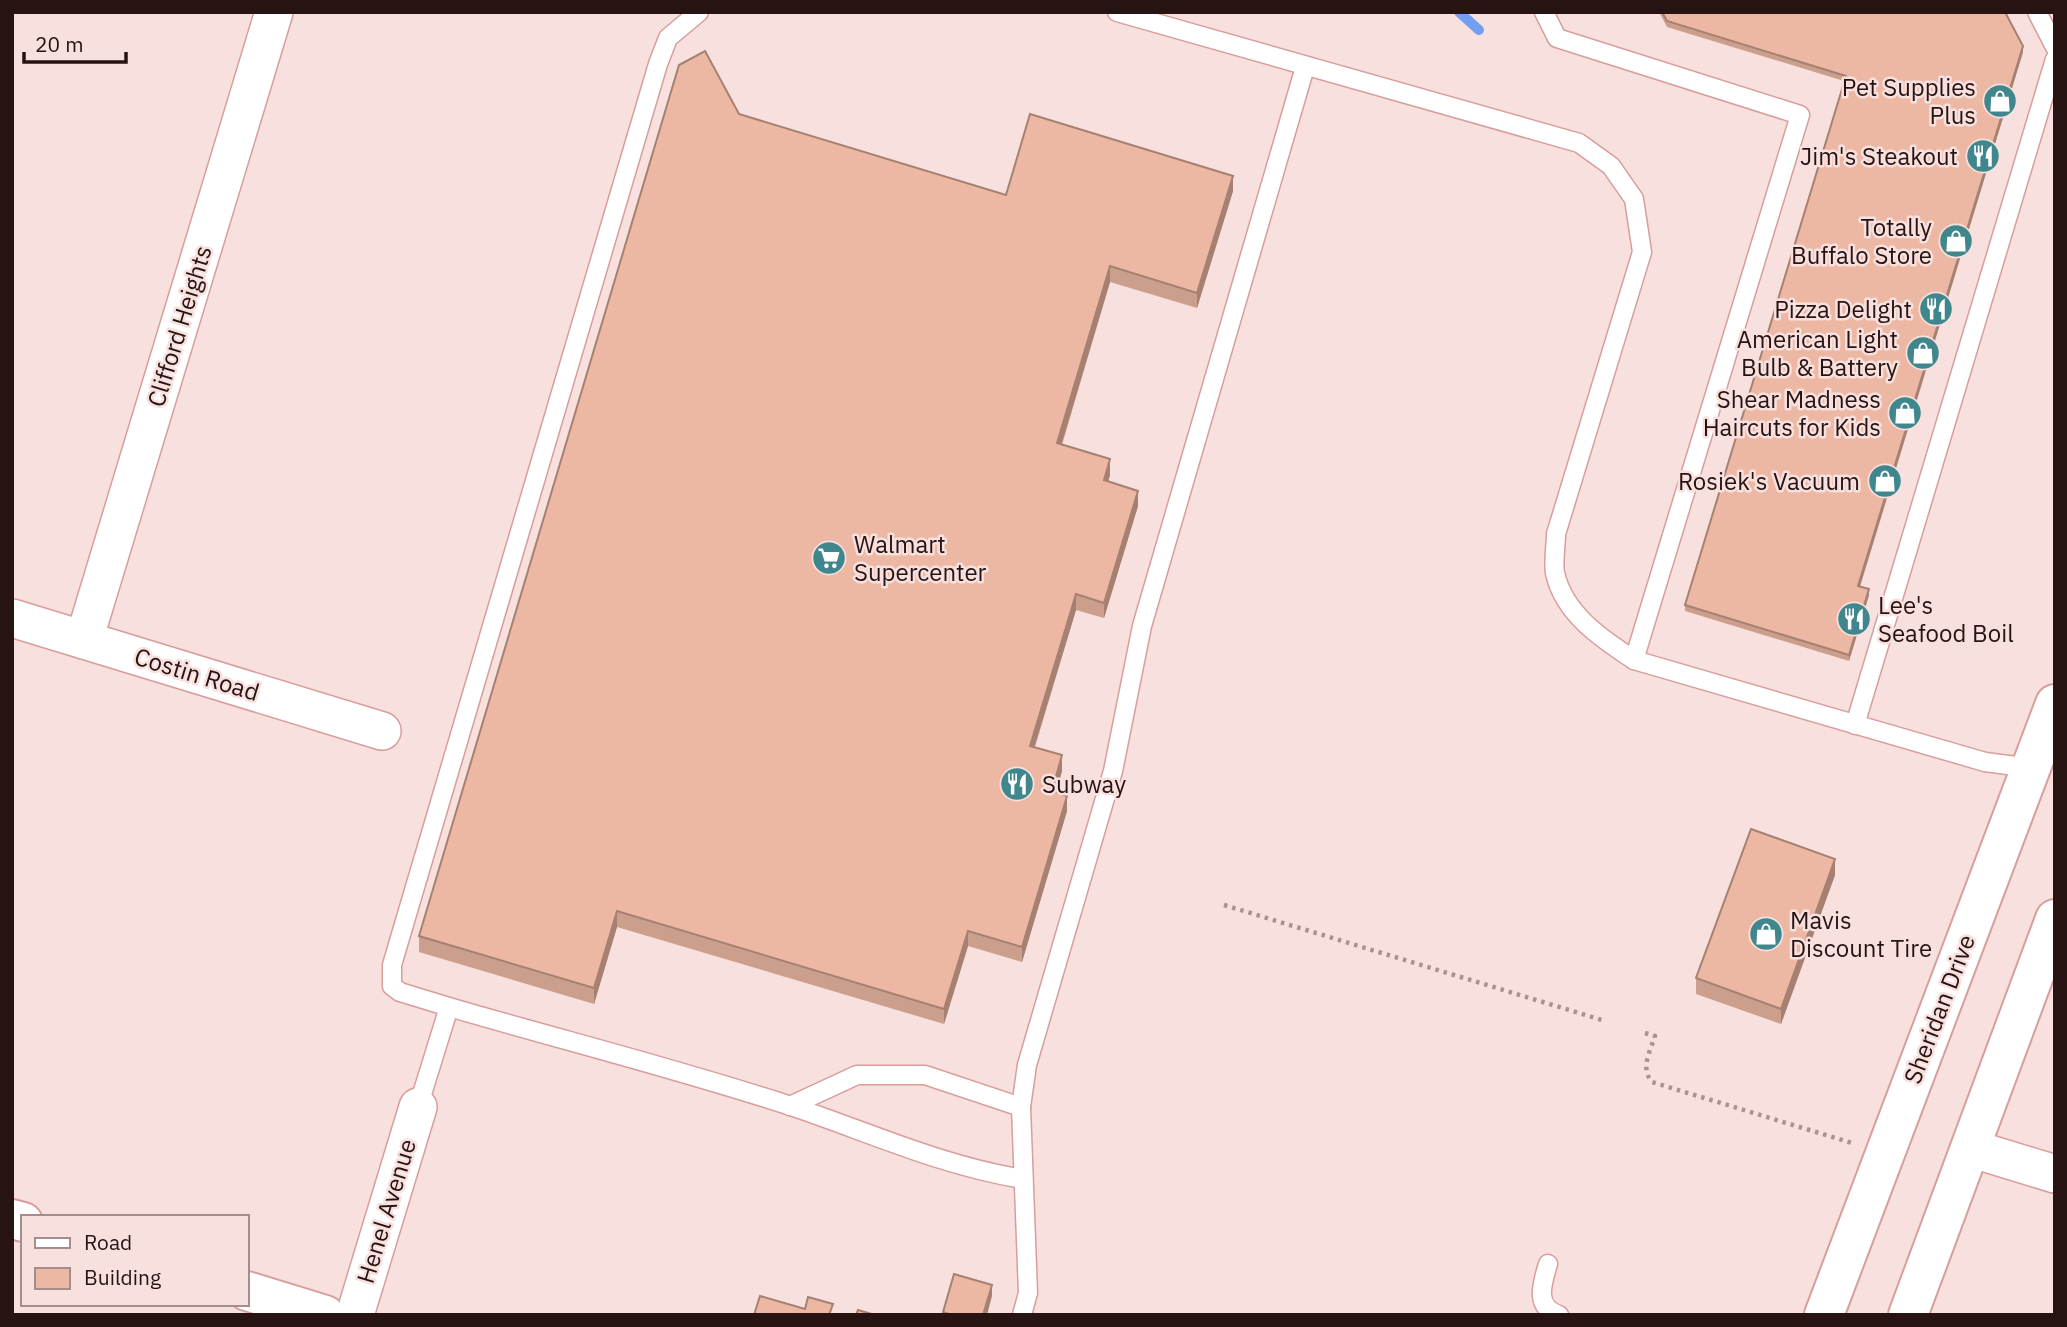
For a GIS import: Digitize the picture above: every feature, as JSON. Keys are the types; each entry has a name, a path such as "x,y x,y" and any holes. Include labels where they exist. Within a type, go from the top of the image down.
{"main road":[{"name":"Sheridan Drive","path":"1824,1315 2043,769 2055,704"},
{"path":"1908,1315 2055,919"},
{"path":"248,1292 325,1315"}],"street":[{"name":"Clifford Heights","path":"84,640 274,12"},
{"name":"Costin Road","path":"12,618 382,731"},
{"name":"Henel Avenue","path":"355,1315 418,1107"},
{"path":"1970,1147 2055,1174"}],"lane":[{"path":"699,12 668,38 658,64 392,965 392,986 400,992 449,1007 790,1106 896,1146 992,1174 1023,1180"},
{"path":"1117,12 1579,143 1611,166 1634,199 1642,252 1556,534 1555,573 1571,608 1598,637 1634,660 1985,762 2043,769"},
{"path":"1544,12 1557,38 1800,115 1634,660"},
{"path":"2037,12 2055,47"},
{"path":"1855,725 2055,59"},
{"path":"1022,1315 1028,1293 1021,1107 1027,1065 1113,771 1142,625 1305,66"},
{"path":"418,1107 449,1007"},
{"path":"790,1106 857,1074 925,1075 1021,1107"},
{"path":"1548,1264 1541,1288 1542,1301 1551,1312 1559,1315"}],"path":[{"path":"1224,905 1602,1020"},
{"path":"1644,1032 1656,1036 1646,1065 1646,1074 1652,1082 1856,1144"}],"building":[{"path":"1662,12 2005,12 2023,46 1858,586 1869,589 1849,655 1685,605 1846,76 1667,21"},
{"name":"Walmart Supercenter","path":"705,51 739,114 1006,195 1030,114 1233,176 1197,293 1110,266 1057,443 1110,459 1104,480 1138,491 1104,603 1076,594 1030,746 1062,755 1052,791 1067,796 1022,947 968,931 944,1009 617,911 594,988 419,936 679,65"},
{"name":"Mavis Discount Tire","path":"1751,829 1835,859 1781,1009 1696,978"},
{"path":"954,1274 992,1285 983,1315 952,1315 943,1312"},
{"path":"760,1296 805,1309 808,1297 833,1304 829,1315 754,1315"},
{"path":"858,1310 875,1315 856,1315"}],"waterway":[{"path":"1459,12 1479,30"}],"place":[{"name":"Pet Supplies Plus","path":"2000,101"},
{"name":"Jim's Steakout","path":"1983,156"},
{"name":"Totally Buffalo Store","path":"1956,241"},
{"name":"Pizza Delight","path":"1936,309"},
{"name":"American Light Bulb & Battery","path":"1923,353"},
{"name":"Shear Madness Haircuts for Kids","path":"1905,413"},
{"name":"Rosiek's Vacuum","path":"1885,481"},
{"name":"Walmart Supercenter","path":"829,558"},
{"name":"Lee's Seafood Boil","path":"1854,619"},
{"name":"Subway","path":"1017,784"},
{"name":"Mavis Discount Tire","path":"1766,934"}]}
